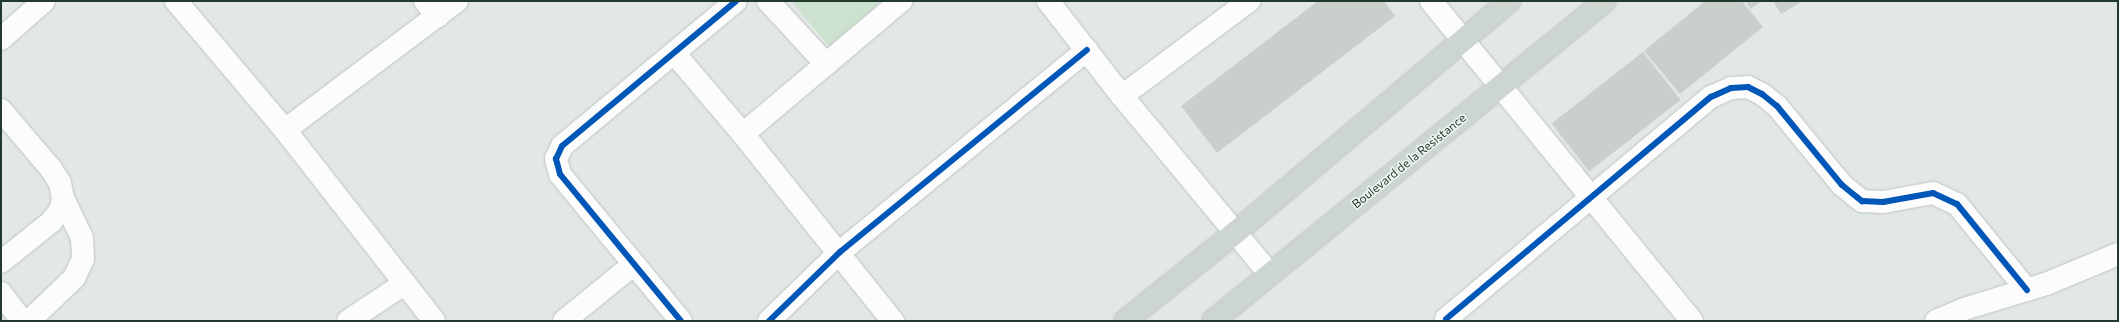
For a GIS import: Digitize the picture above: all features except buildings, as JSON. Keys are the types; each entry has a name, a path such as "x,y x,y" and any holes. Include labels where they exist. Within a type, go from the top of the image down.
{"main road":[{"path":"1125,321 1235,233 1510,1"},
{"name":"Boulevard de la Resistance","path":"1213,321 1605,1"}],"street":[{"path":"1,39 44,1"},
{"path":"176,1 285,130 434,321"},
{"path":"285,130 431,9 457,1"},
{"path":"681,321 633,265 560,174 556,159 562,146 736,1"},
{"path":"768,1 826,64"},
{"path":"743,134 901,1"},
{"path":"1048,1 1122,96 1270,274"},
{"path":"1122,96 1249,1"},
{"path":"1432,1 1589,198 1692,321"},
{"path":"769,321 840,252 1087,50"},
{"path":"674,52 840,252 893,321"},
{"path":"1446,320 1589,198 1711,97 1731,88 1748,87 1762,94 1778,106 1842,185 1862,201 1883,202 1933,193 1958,204 2027,290"},
{"path":"1,110 51,169 60,183 64,198 82,238 83,259 74,278 29,321"},
{"path":"1,262 51,222 60,209 64,198"},
{"path":"1936,321 1964,309 2027,290 2118,254"},
{"path":"564,321 633,265"},
{"path":"348,321 404,284"},
{"path":"1,293 22,321"}],"green space":[{"path":"791,1 882,1 829,46"}],"cycle path":[{"path":"681,321 560,174 556,159 562,146 736,1"},
{"path":"769,321 840,252 1087,50"},
{"path":"1446,319 1711,97 1731,88 1748,87 1762,94 1777,106 1842,185 1862,201 1883,202 1933,193 1957,204 2027,290"}]}
